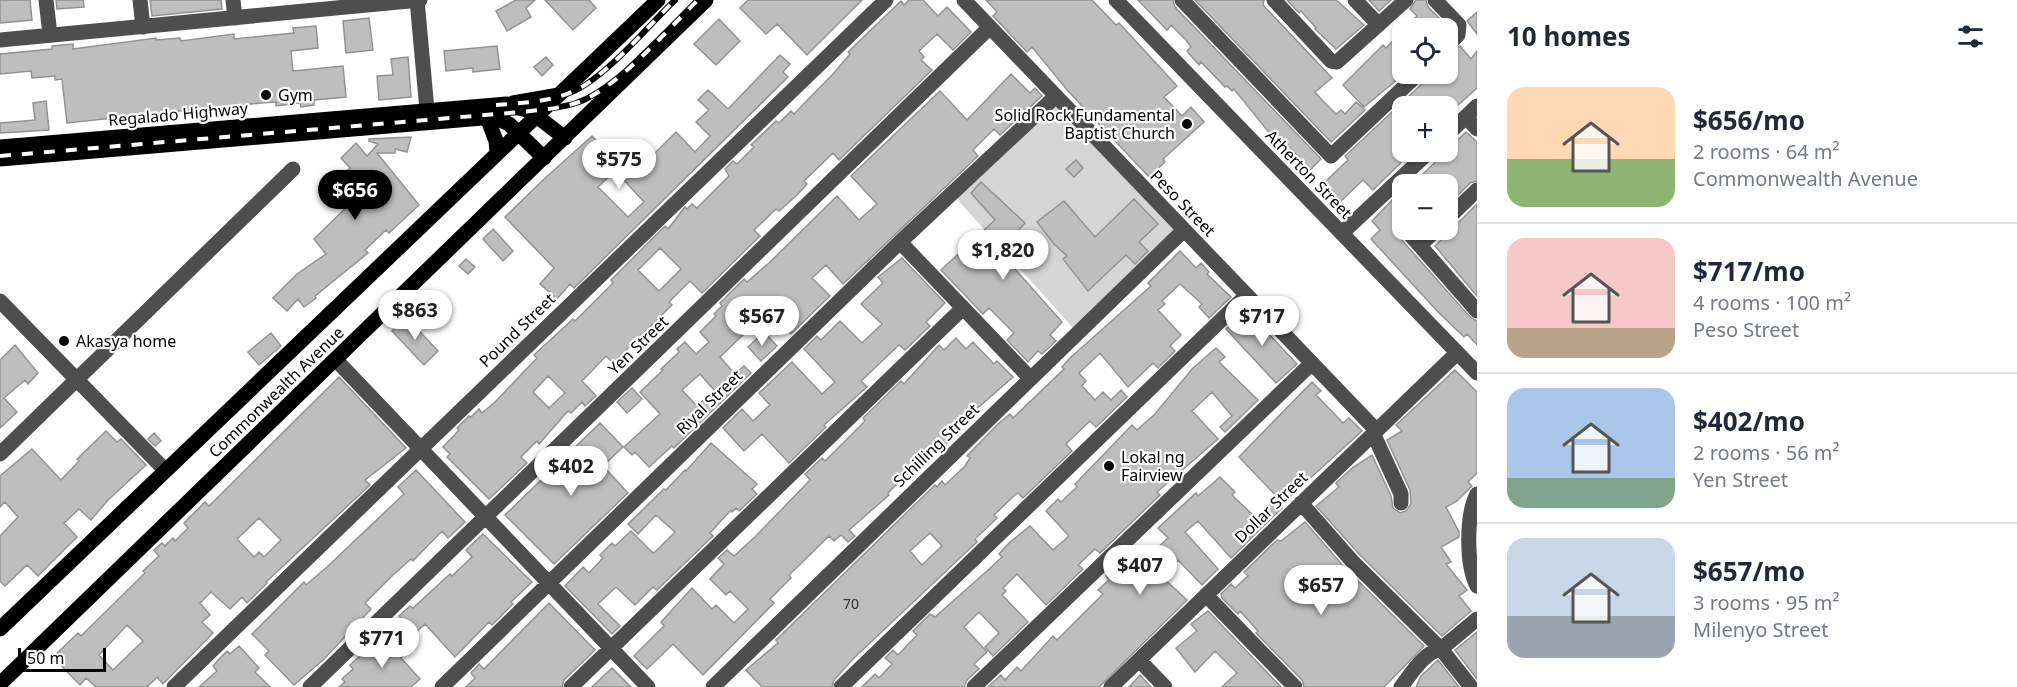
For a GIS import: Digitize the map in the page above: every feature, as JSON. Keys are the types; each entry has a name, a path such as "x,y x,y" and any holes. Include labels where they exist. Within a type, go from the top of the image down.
{"main road":[{"name":"Commonwealth Avenue","path":"0,629 658,0"},
{"name":"Commonwealth Avenue","path":"0,684 706,0"},
{"path":"507,104 559,95"},
{"name":"Regalado Highway","path":"0,159 427,116 507,104 523,107 565,138"},
{"name":"Regalado Highway","path":"0,147 427,116 487,117 504,120 544,158"},
{"path":"487,117 496,141 497,153"}],"street":[{"path":"46,0 50,35"},
{"path":"140,0 143,27"},
{"path":"233,0 235,18"},
{"path":"0,40 235,18 326,4 418,0 427,116"},
{"name":"Pound Street","path":"174,687 886,0"},
{"name":"Peso Street","path":"964,0 1312,363 1375,432 1401,494 1401,503"},
{"name":"Atherton Street","path":"1116,0 1477,373"},
{"path":"1182,0 1331,156 1407,84"},
{"path":"1274,0 1331,61 1341,60 1406,0"},
{"path":"1355,0 1378,24"},
{"path":"1435,0 1452,18"},
{"name":"Yen Street","path":"310,687 487,518 990,27"},
{"name":"Riyal Street","path":"442,687 900,242 1056,96"},
{"path":"1458,125 1472,112 1477,129"},
{"path":"1342,232 1418,162"},
{"path":"0,454 293,169"},
{"path":"1458,208 1477,190"},
{"name":"Schilling Street","path":"713,687 1184,230"},
{"path":"1415,240 1477,311"},
{"path":"1419,245 1425,240"},
{"path":"900,242 1030,378"},
{"path":"841,687 1246,295"},
{"path":"0,301 165,470"},
{"path":"571,687 963,308"},
{"name":"Dollar Street","path":"1111,687 1456,353"},
{"path":"336,360 648,687"},
{"path":"975,687 1312,363"},
{"path":"1477,494 1473,502 1469,548 1472,575 1477,586"},
{"path":"1301,503 1352,561 1441,649 1471,687"},
{"path":"1206,595 1295,687"},
{"path":"1401,687 1415,669 1435,650 1441,649 1477,619"},
{"path":"1139,660 1165,687"}],"shaded area":[{"path":"1055,105 1175,230 1074,329 956,198"}],"building":[{"path":"0,0 30,0 32,20 0,23"},
{"path":"56,0 83,0 84,7 57,9"},
{"path":"150,0 221,0 222,9 152,16"},
{"path":"516,0 535,0 526,8 531,17 507,31 496,11"},
{"path":"545,0 589,0 596,8 573,30"},
{"path":"748,0 862,0 807,55 777,24 766,34 740,8"},
{"path":"909,0 923,0 938,16 947,7 971,32 953,50 937,34 919,51 924,57 921,60 932,70 839,160 833,153 804,181 807,184 797,195 779,211 776,209 754,230 760,236 702,293 690,281 669,302 672,305 613,363 606,356 582,381 596,396 585,406 582,402 571,413 568,411 539,444 537,441 521,457 527,463 489,499 447,457 450,454 443,447 459,430 457,428 479,409 482,413 495,402 537,358 534,355 573,319 575,321 613,283 611,280 665,226 668,229 685,207 687,209 692,204 697,208 729,176 725,169 733,161 737,164 754,147 751,145 776,121 779,123 791,111 794,114 833,74 850,54 848,52 901,1 904,5","holes":["660,248 681,269 659,291 638,270","548,376 565,393 549,408 533,392"]},
{"path":"986,0 1092,0 1116,25 1119,23 1177,86 1164,97 1182,116 1191,107 1204,122 1163,159 1165,162 1149,177 1068,91 1032,47 1027,52 993,16 997,12"},
{"path":"1138,0 1173,0 1175,7 1321,159 1307,173 1300,166 1304,162 1291,149 1287,153 1280,146 1234,89 1232,91 1227,86 1225,87 1201,62 1199,65 1187,51 1191,47 1186,40 1171,25 1167,30"},
{"path":"1195,0 1264,0 1263,5 1332,78 1315,92 1322,100 1336,114 1341,110 1345,114 1356,102 1365,110 1331,142"},
{"path":"1287,0 1336,0 1364,25 1336,49 1315,29 1301,11 1299,13"},
{"path":"1369,0 1391,0 1379,11"},
{"path":"1416,0 1426,0 1428,7 1439,18 1415,18 1417,16 1410,9"},
{"path":"1477,12 1477,34 1467,21"},
{"path":"369,18 373,50 346,53 343,21"},
{"path":"719,19 740,41 716,65 694,44"},
{"path":"316,26 318,48 291,51 293,71 343,66 346,97 314,100 314,105 301,107 300,103 276,106 276,102 261,103 171,112 172,114 146,117 146,120 124,122 123,117 67,123 62,79 55,80 55,76 32,78 31,71 0,74 0,54 52,49 52,46 73,44 73,49 156,38 156,40 180,38 181,41 234,34 234,39 294,33 293,28"},
{"path":"1392,42 1392,84 1364,107 1343,85 1383,45 1386,48"},
{"path":"497,46 500,69 473,72 473,68 446,71 444,51"},
{"path":"1460,46 1471,59 1477,51 1477,88 1458,105 1458,96 1409,96 1422,84 1458,84 1458,47"},
{"path":"780,55 790,64 783,72 788,77 574,288 570,284 557,299 540,284 554,268 505,217 542,181 592,136 620,166 598,187 628,217 644,202 621,177 628,170 632,176 676,132 695,152 710,136 696,122 709,110 698,100 708,90 728,109"},
{"path":"408,57 411,97 379,100 377,76 393,75 391,59"},
{"path":"546,57 553,65 542,76 534,67"},
{"path":"1011,74 1030,93 1035,88 1042,96 1000,135 994,129 973,150 978,156 843,284 826,265 812,278 830,296 791,334 764,305 739,329 744,334 720,357 735,374 744,366 751,373 674,448 672,446 649,467 635,452 632,455 624,447 660,414 640,392 663,370 661,369 679,352 677,349 685,342 696,354 709,342 700,332 716,316 714,314 722,306 720,303 744,279 747,282 769,263 837,196 859,220 877,204 851,176 940,91 967,120","holes":["700,374 714,390 697,406 682,390"]},
{"path":"46,101 49,130 0,133 0,123 35,120 33,103"},
{"path":"1392,112 1392,162 1402,162 1373,190 1363,180 1341,201 1331,191 1328,193 1321,186 1348,160 1345,156"},
{"path":"1466,132 1477,142 1477,181 1470,183 1458,195 1458,174 1423,174 1435,162 1458,162 1458,140"},
{"path":"411,137 407,152 395,149 395,153 377,153 419,205 389,233 386,230 365,250 368,253 315,296 316,298 304,307 298,299 287,311 273,298 297,274 326,254 314,239 364,190 346,172 350,168 341,158 356,143 367,156 378,144 369,139"},
{"path":"1076,160 1083,168 1074,177 1066,169"},
{"path":"981,182 1025,223 999,251 1062,322 1050,335 1056,341 1042,354 1038,351 1028,362 1007,340 1014,333 989,308 983,314 941,270 995,220 971,193"},
{"path":"1134,199 1158,224 1139,242 1148,251 1135,264 1126,255 1088,291 1063,259 1067,256 1054,244 1037,222 1064,201 1095,237"},
{"path":"1392,200 1392,240 1402,240 1470,317 1477,321 1477,345 1467,334 1464,337 1439,313 1371,239 1380,230 1372,221"},
{"path":"1477,204 1477,296 1435,246 1441,240 1458,240 1458,223"},
{"path":"493,229 513,251 503,261 483,239"},
{"path":"1180,251 1196,268 1201,263 1209,272 1207,274 1231,297 1209,318 1199,307 1202,304 1180,284 1162,301 1165,304 1158,310 1181,335 1170,346 1175,351 1158,368 1153,363 1128,387 1100,353 1079,373 1086,381 1082,386 1095,400 1103,392 1111,400 1121,390 1127,397 1096,427 1090,421 1070,440 1066,444 1072,451 1023,498 1018,493 994,515 997,518 975,539 977,542 854,658 834,680 832,687 762,687 746,670 778,643 776,640 935,485 937,487 942,481 945,485 965,466 970,458 967,456 998,424 1010,414 1013,418 1064,369 1062,367 1070,358 1151,286 1148,283","holes":["930,533 942,546 922,565 910,551"]},
{"path":"902,258 945,303 926,322 930,326 905,350 899,345 861,381 867,387 824,425 826,427 789,463 762,434 744,451 723,428 742,409 753,421 770,405 759,393 792,362 822,394 835,382 804,349 817,336 821,340 840,321 862,343 882,324 861,304 883,283 878,277"},
{"path":"466,259 475,267 468,274 459,266"},
{"path":"1247,311 1297,364 1276,383 1226,329"},
{"path":"406,317 438,351 424,365 392,331"},
{"path":"764,332 777,346 761,361 748,347"},
{"path":"271,333 281,346 259,365 248,352"},
{"path":"956,338 966,349 973,342 994,364 997,361 1013,377 972,413 969,410 946,433 951,439 936,454 929,447 905,471 908,473 888,493 889,495 849,530 855,536 848,542 841,535 834,541 829,536 789,575 791,578 770,599 774,603 703,675 673,644 647,669 634,656 664,626 661,622 692,588 712,609 716,605 734,623 748,609 730,591 726,595 710,579 724,564 718,558 727,550 734,556 756,536 810,480 805,474 822,458 825,461 865,421 863,418 901,381 904,384 939,345 944,350"},
{"path":"15,345 38,373 28,384 25,380 4,398 17,412 0,428 0,360"},
{"path":"1216,348 1225,357 1219,362 1258,400 1225,432 1220,427 1232,416 1212,392 1192,411 1218,439 1157,492 1160,495 1100,553 1095,549 1078,565 1083,569 1046,605 1017,574 1003,588 1006,591 1002,595 1028,622 993,656 985,647 999,633 979,612 964,627 987,652 974,664 979,669 967,680 964,687 862,687 875,674 879,678 892,664 885,658 893,650 898,655 917,635 913,631 930,614 935,617 1002,557 999,554 1030,526 1053,550 1069,536 1046,511 1058,499 1061,502 1077,487 1075,484 1132,425 1137,430 1155,414 1192,369"},
{"path":"1455,370 1477,392 1477,473 1468,482 1472,486 1457,501 1446,507 1459,532 1459,537 1441,547 1451,562 1446,564 1467,590 1459,596 1471,611 1442,636 1359,554 1316,506 1339,487 1336,483 1352,468 1372,455 1391,496 1393,508 1400,513 1406,511 1411,504 1410,490 1387,440 1402,431 1396,425"},
{"path":"339,377 406,448 365,480 370,485 266,582 247,603 242,597 230,609 211,592 200,603 210,615 202,622 213,633 163,684 157,677 147,687 96,687 86,678 80,685 53,657 78,633 81,636 145,573 143,571 159,556 154,550 162,543 165,546 173,538 175,541 188,528 184,523 205,502 209,506","holes":["259,518 281,540 264,557 259,552 254,557 237,539","127,625 143,641 113,670 99,655"]},
{"path":"1312,382 1321,391 1316,395 1343,423 1349,418 1362,431 1283,503 1239,457"},
{"path":"632,388 642,399 627,413 617,402"},
{"path":"600,423 623,447 603,466 628,493 554,564 505,515"},
{"path":"106,431 117,442 121,439 146,465 108,500 91,520 79,509 64,523 77,537 38,576 27,565 5,586 0,581 0,536 18,517 5,502 0,507 0,476 32,449 61,480 79,461 77,459"},
{"path":"154,433 161,441 155,446 148,439"},
{"path":"711,443 757,484 752,489 757,494 739,511 736,508 732,512 731,510 710,533 713,536 657,590 653,587 635,605 616,587 598,604 620,626 612,634 565,586 583,567 589,573 603,558 600,555 612,543 615,546 631,531 653,553 655,552 675,532 656,515 638,534 628,524 686,471"},
{"path":"416,470 465,522 448,538 442,531 413,561 411,559 393,575 365,603 371,609 324,659 294,685 265,655 269,651 252,634 304,582 306,585 327,567 404,494 398,487"},
{"path":"1220,477 1235,492 1232,495 1256,518 1275,500 1282,508 1231,558 1198,521 1185,532 1218,569 1202,585 1178,560 1161,576 1187,600 1099,687 988,687 1001,675 1005,680 1017,667 1021,671 1053,636 1057,640 1103,594 1098,590 1109,580 1106,576 1119,563 1129,574 1168,538 1158,528 1196,493 1198,496"},
{"path":"1305,522 1345,568 1424,646 1384,687 1304,687 1302,680 1256,633 1258,631 1240,611 1238,614 1222,598 1221,594 1231,584 1235,588 1248,576 1244,572 1277,540 1281,541"},
{"path":"483,534 532,582 492,625 489,622 455,657 425,624 415,633 399,616 410,606 413,608 472,557 466,550"},
{"path":"549,603 595,650 564,680 562,687 466,687 475,678 471,673 479,664 484,669"},
{"path":"1208,611 1281,687 1222,687 1237,673 1215,651 1195,672 1176,648 1197,631 1191,624"},
{"path":"1477,632 1477,679 1455,650"},
{"path":"402,639 411,648 401,658 420,679 411,687 339,687 345,682 342,679 353,669 350,665 369,648 371,650 379,642 388,651"},
{"path":"239,646 259,668 255,672 270,687 199,687 217,671 213,666 220,658 227,651 230,654"},
{"path":"1438,660 1459,687 1416,687 1421,676"},
{"path":"612,668 631,687 592,687"},
{"path":"1140,675 1151,687 1129,687"}],"railway":[{"path":"496,105 555,98 587,84 627,50 675,0"},
{"path":"0,156 562,107 576,103 608,86 640,58 698,0"}],"place":[{"name":"Gym","path":"266,95"},
{"name":"Solid Rock Fundamental Baptist Church","path":"1187,124"},
{"name":"Akasya home","path":"64,341"},
{"name":"Lokal ng Fairview","path":"1109,466"}]}
